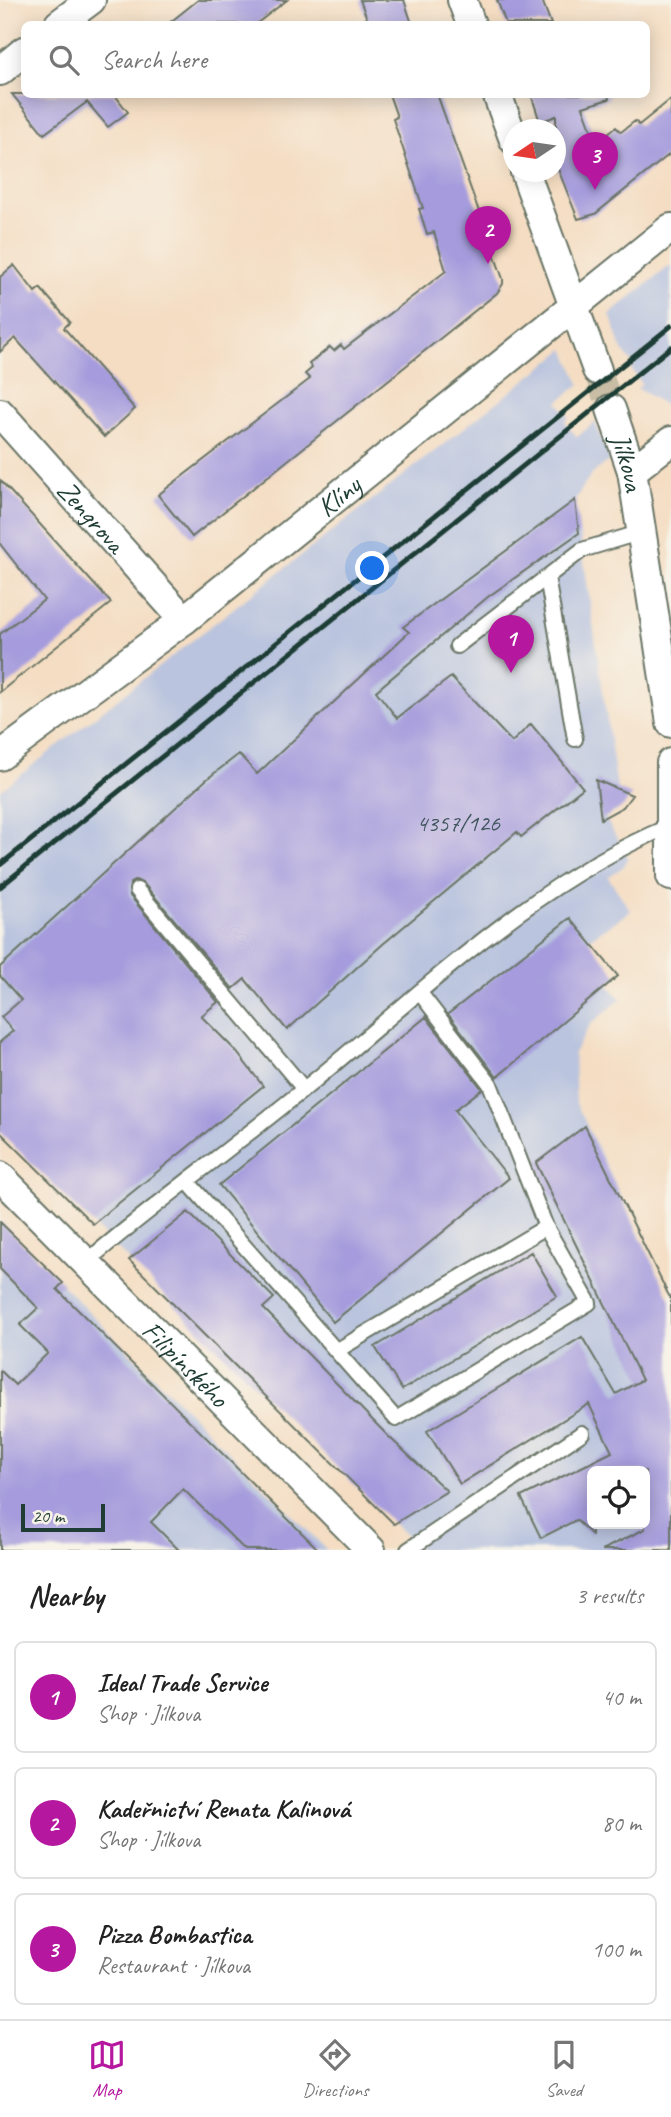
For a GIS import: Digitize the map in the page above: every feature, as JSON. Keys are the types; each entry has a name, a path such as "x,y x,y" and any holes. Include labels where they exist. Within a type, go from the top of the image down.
{"street":[{"path":"63,21 91,0"},
{"path":"462,0 470,21"},
{"path":"498,98 506,119"},
{"path":"529,182 597,370"},
{"name":"Klíny","path":"0,756 184,620 671,228"},
{"name":"Jílkova","path":"611,409 632,471 671,723"},
{"name":"Zengrova","path":"0,413 184,620"},
{"path":"632,471 671,441"},
{"path":"671,763 671,876"},
{"name":"Filipínského","path":"0,1176 371,1550"}],"lane":[{"path":"457,646 582,550 642,532"},
{"path":"547,577 575,739"},
{"path":"85,1263 304,1089 524,908 622,846 671,826"},
{"path":"137,890 304,1089"},
{"path":"187,1181 396,1419 589,1303 546,1227 490,1084 420,993"},
{"path":"336,1351 546,1227"},
{"path":"408,1550 582,1433"}],"shaded area":[{"path":"671,265 671,409 637,388 642,384 631,369 634,365 622,350 610,314"},
{"path":"565,349 580,384 558,402 569,417 565,422 577,437 595,422 610,460 591,475 575,500 617,788 626,796 623,807 605,818 628,857 624,866 608,877 631,911 589,939 609,986 621,999 590,1025 574,1053 576,1103 671,1300 671,1550 420,1550 0,1132 0,791"},
{"path":"0,1223 327,1550 0,1550"}],"building":[{"path":"198,0 287,0 260,21 172,21"},
{"path":"360,0 404,0 411,21 368,21"},
{"path":"497,0 542,0 550,21 505,21"},
{"path":"12,94 21,94 21,98 117,98 128,112 108,127 87,102 44,134"},
{"path":"390,98 438,98 503,284 497,293 192,537 158,495 310,379 305,374 312,368 309,364 330,347 334,351 341,345 344,349 446,271 434,232 427,234 419,209 423,208 393,119 397,117"},
{"path":"532,98 609,98 583,107 596,142 616,127 621,132 635,121 639,125 671,99 671,153 595,214 578,219 563,182 566,182 566,119 556,119 556,116 539,119"},
{"path":"14,265 35,292 40,288 70,322 64,328 135,409 104,437 15,338 0,352 0,277"},
{"path":"0,480 111,603 0,692 0,634 44,600 0,544"},
{"path":"575,500 579,533 489,596 376,691 397,718 451,677 512,742 531,724 583,788 521,837 517,832 383,944 287,1030 245,979 233,989 144,884 136,880 130,883 130,896 218,1002 201,1016 235,1050 263,1086 93,1224 0,1132 0,1042 13,1031 1,1017 21,1000 0,976 0,967 207,779 239,754 257,774 409,632 403,627"},
{"path":"596,780 632,795 623,807 601,819"},
{"path":"570,918 618,976 497,1077 448,1014"},
{"path":"426,1017 482,1089 455,1110 509,1178 333,1322 219,1185"},
{"path":"585,1126 671,1300 671,1550 602,1550 650,1529 650,1466 587,1466 587,1529 592,1529 592,1535 576,1520 541,1538 521,1497 612,1452 589,1404 460,1484 427,1431 582,1337 616,1394 642,1380 536,1163"},
{"path":"188,1212 274,1298 263,1308 389,1437 447,1491 394,1524 129,1260"},
{"path":"0,1222 63,1283 57,1289 319,1550 245,1550 183,1489 151,1522 179,1550 0,1550 0,1370 15,1385 48,1353 20,1325 38,1308 0,1269"},
{"path":"531,1252 557,1296 402,1390 375,1347"}],"tunnel":[{"path":"597,370 611,409"}],"railway":[{"path":"0,865 671,326"},
{"path":"0,887 671,347"}],"place":[{"name":"Pizza Bombastica","path":"595,190"},
{"name":"Kadeřnictví Renata Kalinová","path":"488,264"},
{"name":"Ideal Trade Service","path":"511,673"}]}
